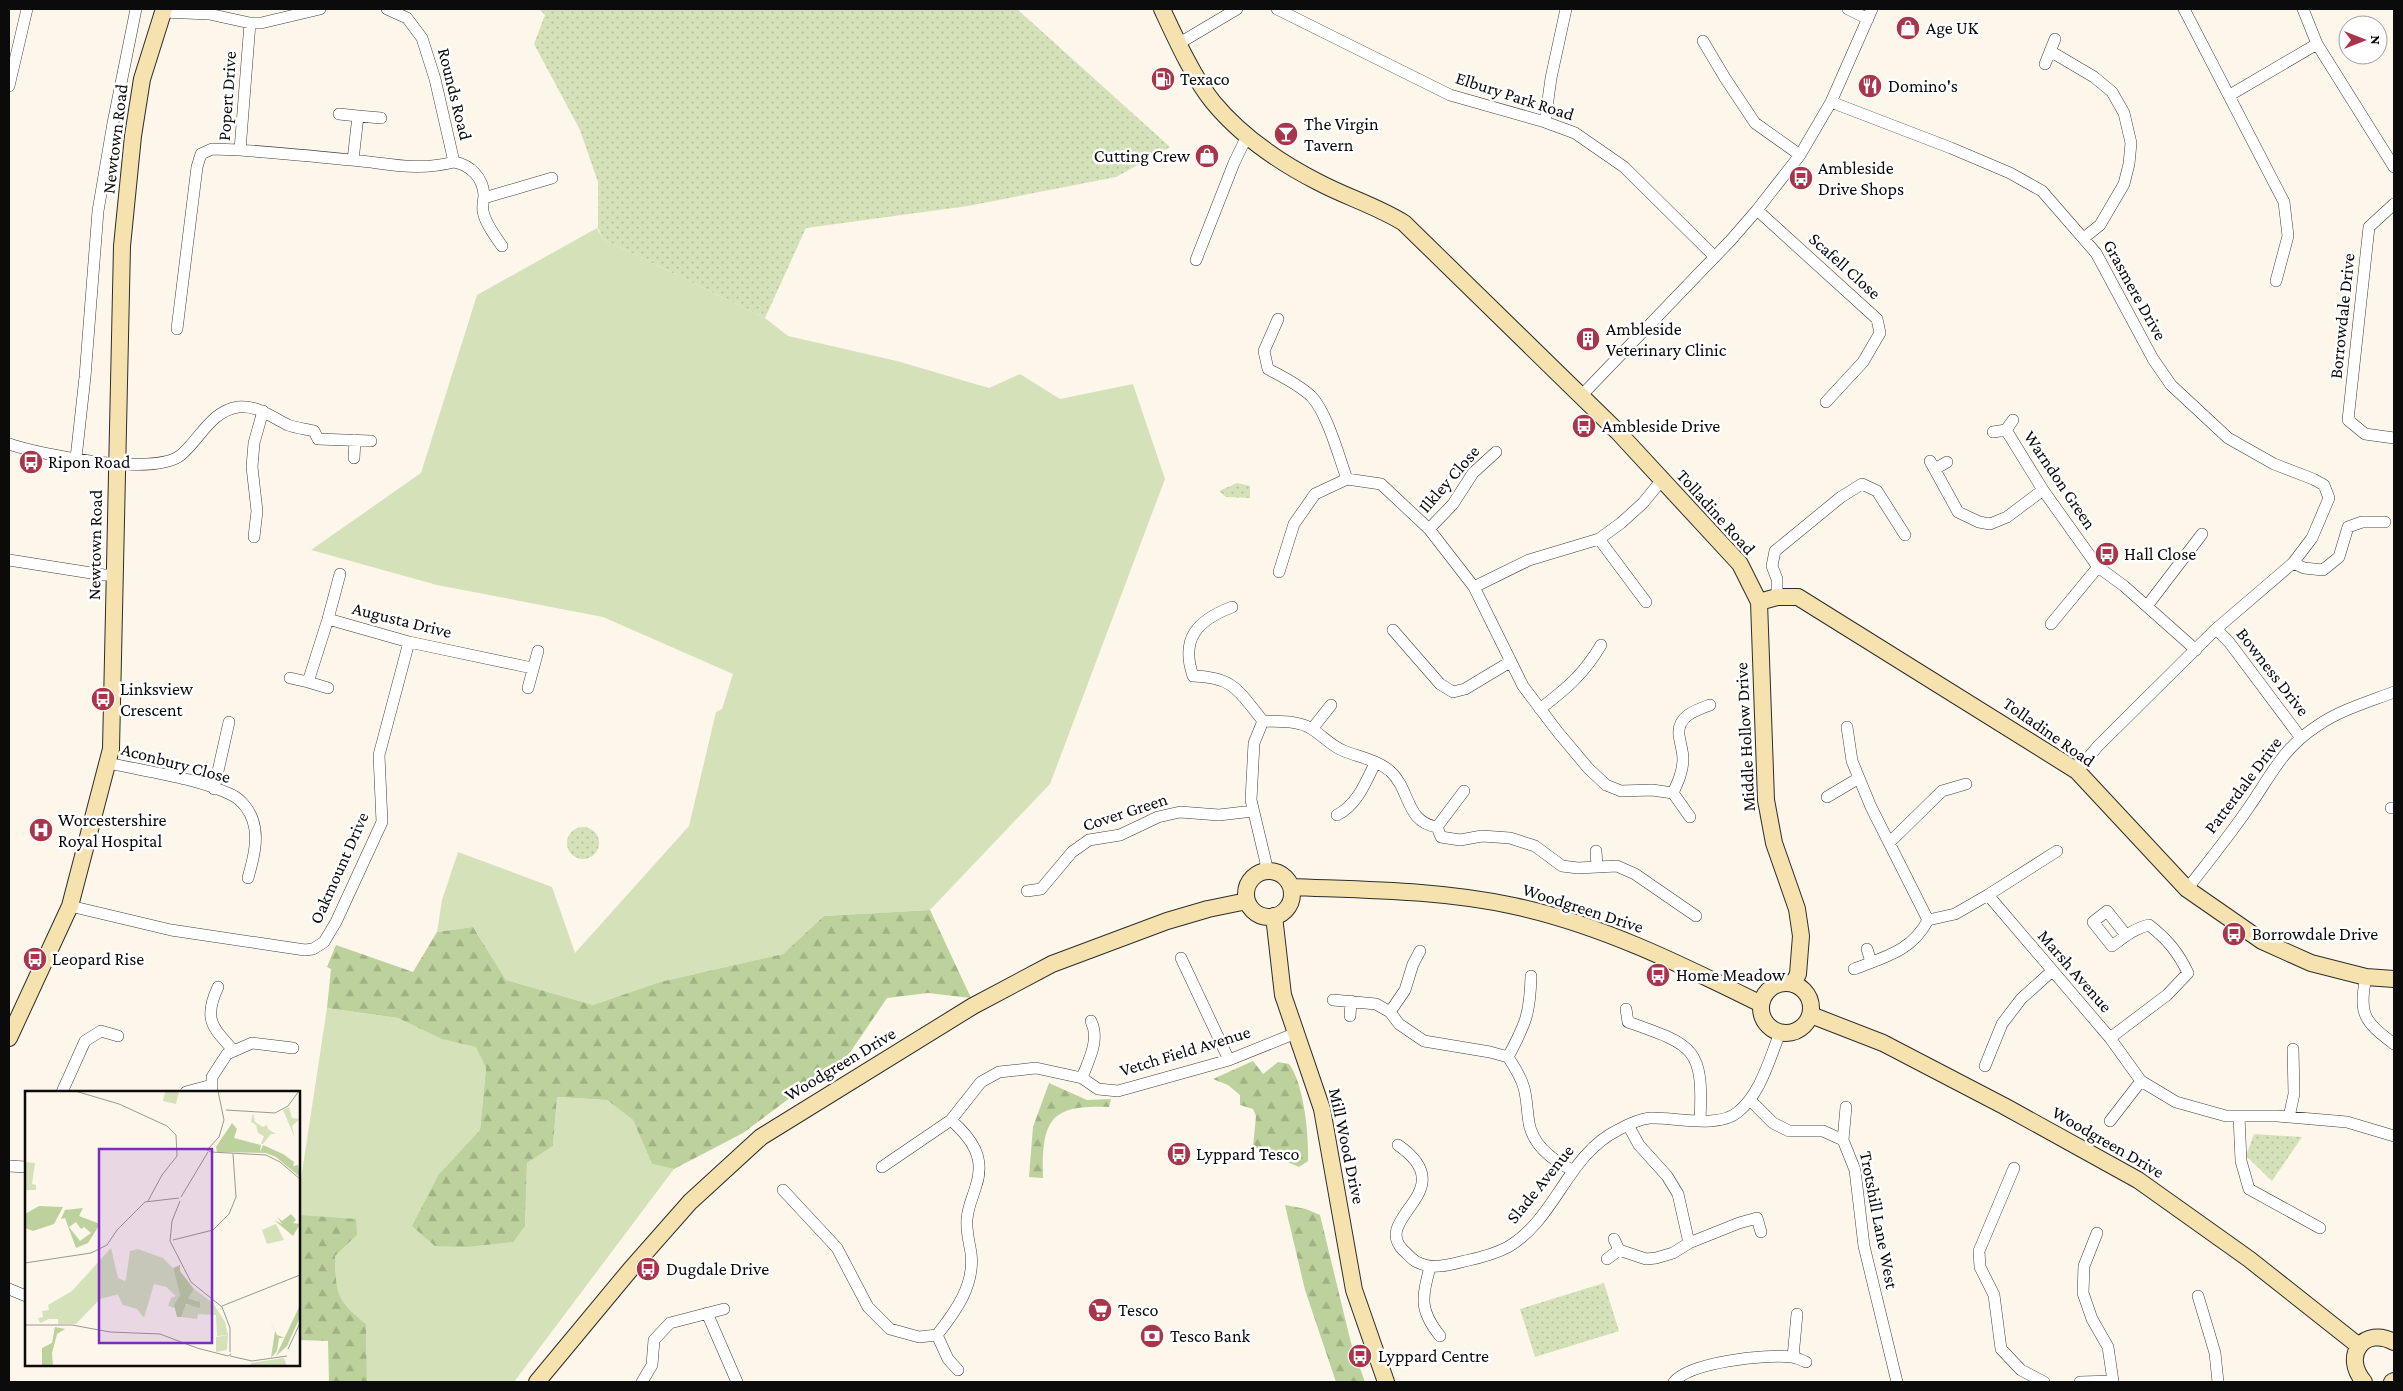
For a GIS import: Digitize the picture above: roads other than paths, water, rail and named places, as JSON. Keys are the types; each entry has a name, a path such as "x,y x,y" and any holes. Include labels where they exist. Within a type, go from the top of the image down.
{"main road":[{"name":"Tolladine Road","path":"1162,9 1178,44 1212,101 1247,136 1270,154 1318,182 1383,210 1404,223 1580,397 1618,432 1661,481 1740,564 1759,602 1777,597 1798,597 2077,771 2187,889 2262,941 2311,963 2366,977 2394,979"},
{"name":"Newtown Road","path":"9,1038 70,906 108,762 112,724 122,246 133,136 142,79 164,10"},
{"name":"Middle Hollow Drive","path":"1759,602 1766,800 1774,843 1797,909 1801,936 1800,966 1793,984"},
{"path":"1264,871 1278,873 1285,877 1291,887 1292,895 1288,906 1274,916 1257,914 1247,901 1247,885 1252,878 1264,871"},
{"name":"Woodgreen Drive","path":"1291,887 1427,893 1514,906 1578,923 1662,955 1761,1004"},
{"name":"Woodgreen Drive","path":"537,1382 630,1270 690,1202 769,1132 974,1006 1052,964 1167,920 1247,901"},
{"name":"Mill Wood Drive","path":"1274,916 1283,995 1322,1109 1354,1290 1386,1382"},
{"path":"1793,984 1803,990 1811,1002 1811,1015 1805,1026 1794,1033 1780,1033 1771,1029 1762,1017 1761,1004 1766,993 1777,985 1793,984"},
{"name":"Woodgreen Drive","path":"1811,1015 1883,1043 2004,1106 2138,1180 2249,1259 2359,1346"},
{"path":"2364,1382 2355,1370 2354,1358 2359,1346 2370,1338 2385,1337 2394,1342"}],"street":[{"path":"9,86 11,69 27,9"},
{"path":"76,458 98,245 98,211 136,9"},
{"path":"164,10 209,14 250,23 267,22 320,9"},
{"name":"Rounds Road","path":"387,9 407,18 422,38 435,80 454,162 468,167 476,173 481,182 484,198 483,211 502,246"},
{"path":"1178,44 1237,9"},
{"name":"Elbury Park Road","path":"1277,9 1450,95 1545,122 1575,134 1624,167 1715,257"},
{"path":"1545,122 1551,78 1566,9"},
{"path":"1580,397 1715,257 1757,210 1800,155 1831,102 1870,14 1848,9"},
{"path":"2184,9 2284,202 2288,236 2276,281"},
{"path":"2303,9 2317,44 2394,167"},
{"name":"Popert Drive","path":"250,23 240,150 408,167 454,162"},
{"path":"2045,64 2055,39"},
{"path":"2230,95 2317,44"},
{"path":"1698,57 1706,46 1755,123 1800,155"},
{"path":"2050,51 2094,77 2112,92 2124,114 2131,143 2129,164 2124,184 2100,225 2084,237"},
{"name":"Grasmere Drive","path":"1831,102 2010,173 2042,191 2084,237 2111,278 2149,352 2171,385 2228,438 2274,464 2324,485 2329,498 2312,538 2293,563"},
{"path":"339,114 382,118"},
{"path":"353,160 358,116"},
{"path":"1196,260 1234,163 1247,136"},
{"path":"177,329 197,167 201,154 212,149 240,150"},
{"path":"484,198 552,178"},
{"name":"Borrowdale Drive","path":"2394,204 2369,226 2348,420 2364,434 2394,438"},
{"name":"Scafell Close","path":"1757,210 1877,319 1880,333 1863,362 1826,402"},
{"path":"1278,318 1264,351 1268,369 1292,382 1312,398 1330,430 1347,479"},
{"path":"9,444 32,452 116,464 157,464 172,460 181,455 217,416 228,410 251,407 263,411 289,425 314,431 318,439 371,440"},
{"path":"254,537 257,511 252,467 254,444 263,411"},
{"name":"Warndon Green","path":"1993,432 2010,425 2043,490 2098,567 2147,606 2196,650"},
{"path":"354,458 355,440"},
{"name":"Ilkley Close","path":"1429,529 1453,504 1473,472 1496,452"},
{"path":"1947,462 1932,465 1958,512 1979,522 1990,524 2007,517 2043,490"},
{"path":"1279,572 1294,524 1315,494 1347,479 1381,484 1429,529 1474,587 1510,662 1540,709 1588,768 1606,785 1622,791 1652,790 1673,793 1690,816"},
{"path":"1474,587 1529,560 1599,539 1643,503 1661,481"},
{"path":"1777,597 1777,578 1772,566 1775,551 1841,497 1862,484 1877,491 1904,535"},
{"path":"2077,771 2098,746 2216,629 2293,563 2304,568 2324,570 2339,557 2348,527 2362,522 2385,522"},
{"path":"2147,606 2202,534"},
{"path":"1599,539 1646,602"},
{"path":"9,560 104,575 115,575"},
{"path":"2067,623 2054,620 2098,567"},
{"path":"328,619 340,574"},
{"path":"1232,607 1210,616 1194,633 1188,644 1190,668 1193,676 1209,676 1227,682 1243,694 1264,721"},
{"name":"Augusta Drive","path":"308,682 328,619 409,642 532,668"},
{"name":"Bowness Drive","path":"2216,629 2229,642 2301,738"},
{"path":"1393,630 1440,684 1453,692 1464,689 1510,662"},
{"name":"Oakmount Drive","path":"70,906 171,930 305,950 324,942 336,922 382,822 379,754 409,642"},
{"path":"1540,709 1570,685 1589,666 1601,645"},
{"path":"528,688 538,651"},
{"path":"290,678 328,688"},
{"name":"Patterdale Drive","path":"2187,889 2249,807 2276,764 2301,738 2319,724 2344,711 2394,692"},
{"path":"1312,729 1331,705"},
{"path":"1673,793 1680,780 1683,759 1678,732 1682,721 1692,712 1710,705"},
{"path":"1264,721 1291,722 1312,729 1325,741 1342,751 1375,763 1391,772 1406,795 1418,820 1425,825 1436,827 1442,837 1460,840 1482,836 1510,838 1535,846 1562,866 1578,868 1617,866 1635,874 1696,916"},
{"path":"1264,721 1254,743 1251,800 1266,863 1264,871"},
{"path":"214,789 229,722"},
{"path":"1847,727 1852,761 1871,807 1928,920"},
{"name":"Aconbury Close","path":"108,762 188,780 241,801 253,820 256,832 255,847 248,878"},
{"path":"1337,815 1345,811 1361,793 1375,763"},
{"path":"1826,797 1859,778"},
{"path":"1890,842 1942,791 1966,784"},
{"path":"1436,827 1464,791"},
{"name":"Cover Green","path":"1027,891 1041,889 1072,852 1089,840 1120,835 1158,817 1180,812 1219,815 1253,811"},
{"path":"1596,851 1597,866"},
{"path":"1928,920 1955,914 2056,851"},
{"name":"Marsh Avenue","path":"1988,895 2110,1038 2141,1081 2176,1102 2226,1116 2289,1117 2348,1122 2394,1136"},
{"path":"1854,969 1897,952 1921,935 1928,920"},
{"path":"2110,1038 2166,995 2188,973 2180,955 2171,944 2149,925 2140,926 2126,935"},
{"path":"1867,948 1871,962"},
{"path":"1390,1012 1405,990 1413,964 1420,951"},
{"path":"1181,958 1229,1060"},
{"path":"1985,1066 2002,1024 2021,999 2052,972"},
{"path":"1508,1057 1525,1025 1530,1006 1531,976"},
{"path":"2366,977 2361,998 2364,1015 2375,1030 2394,1044"},
{"path":"218,987 210,1005 214,1030 234,1051"},
{"path":"1333,1000 1376,1004 1390,1012 1399,1024 1424,1042 1490,1052 1508,1057 1524,1087 1529,1124 1533,1135 1543,1151 1554,1161 1572,1170"},
{"path":"1350,1016 1351,1001"},
{"path":"1626,1009 1628,1022 1675,1039 1690,1052 1700,1070 1702,1089 1700,1120"},
{"path":"1082,1078 1094,1043 1095,1030 1091,1021"},
{"path":"62,1091 85,1040 101,1031 118,1036"},
{"name":"Vetch Field Avenue","path":"882,1166 951,1120 981,1082 999,1072 1036,1068 1082,1078 1098,1089 1118,1091 1229,1060 1296,1033"},
{"name":"Slade Avenue","path":"1430,1267 1481,1257 1507,1247 1527,1232 1548,1208 1572,1170 1609,1134 1648,1118 1720,1121 1736,1114 1750,1100 1780,1033"},
{"path":"195,1091 212,1089 212,1077 227,1054 252,1043 294,1048"},
{"path":"2289,1117 2294,1094 2293,1049"},
{"path":"2110,1121 2141,1081"},
{"name":"Trotshill Lane West","path":"1750,1100 1773,1123 1789,1131 1824,1131 1843,1140 1855,1170 1864,1246 1897,1382"},
{"path":"1843,1140 1846,1107"},
{"path":"2239,1116 2241,1161 2249,1189 2320,1228"},
{"path":"783,1190 837,1248 868,1307 890,1329 919,1337 937,1335 961,1302 972,1277 971,1254 966,1228 968,1207 980,1171 978,1152 968,1135 951,1120"},
{"path":"1628,1125 1639,1145 1667,1176 1678,1194 1689,1243"},
{"path":"1398,1145 1411,1154 1421,1167 1422,1187 1416,1200 1403,1214 1396,1232 1400,1247 1415,1262 1430,1267 1424,1301 1424,1314 1440,1336"},
{"path":"9,1166 25,1167"},
{"path":"2014,1168 1979,1251 1980,1267 1994,1295 2001,1349 2020,1370 2044,1382"},
{"path":"1614,1239 1619,1250 1637,1257 1651,1258 1673,1253 1689,1243 1757,1218 1761,1232"},
{"path":"2080,1382 2113,1382 2108,1347 2092,1320 2083,1293 2084,1266 2097,1233"},
{"path":"1606,1260 1619,1250"},
{"path":"9,1289 25,1296"},
{"path":"2198,1296 2215,1352 2218,1382"},
{"path":"642,1382 652,1365 654,1340 670,1323 724,1309"},
{"path":"707,1313 737,1382"},
{"path":"1793,1357 1797,1314"},
{"path":"937,1335 948,1359 958,1370"},
{"path":"1674,1382 1700,1367 1754,1358 1793,1357 1806,1362"}],"place":[{"name":"Age UK","path":"1908,28"},
{"name":"Texaco","path":"1163,79"},
{"name":"Domino's","path":"1870,86"},
{"name":"The Virgin Tavern","path":"1286,134"},
{"name":"Cutting Crew","path":"1207,156"},
{"name":"Ambleside Drive Shops","path":"1801,178"},
{"name":"Ambleside Veterinary Clinic","path":"1588,339"},
{"name":"Ambleside Drive","path":"1584,426"},
{"name":"Ripon Road","path":"31,462"},
{"name":"Hall Close","path":"2107,554"},
{"name":"Linksview Crescent","path":"103,699"},
{"name":"Worcestershire Royal Hospital","path":"41,830"},
{"name":"Borrowdale Drive","path":"2234,934"},
{"name":"Leopard Rise","path":"35,959"},
{"name":"Home Meadow","path":"1658,975"},
{"name":"Lyppard Tesco","path":"1179,1154"},
{"name":"Dugdale Drive","path":"648,1269"},
{"name":"Tesco","path":"1100,1310"},
{"name":"Tesco Bank","path":"1152,1336"},
{"name":"Lyppard Centre","path":"1360,1356"}]}
